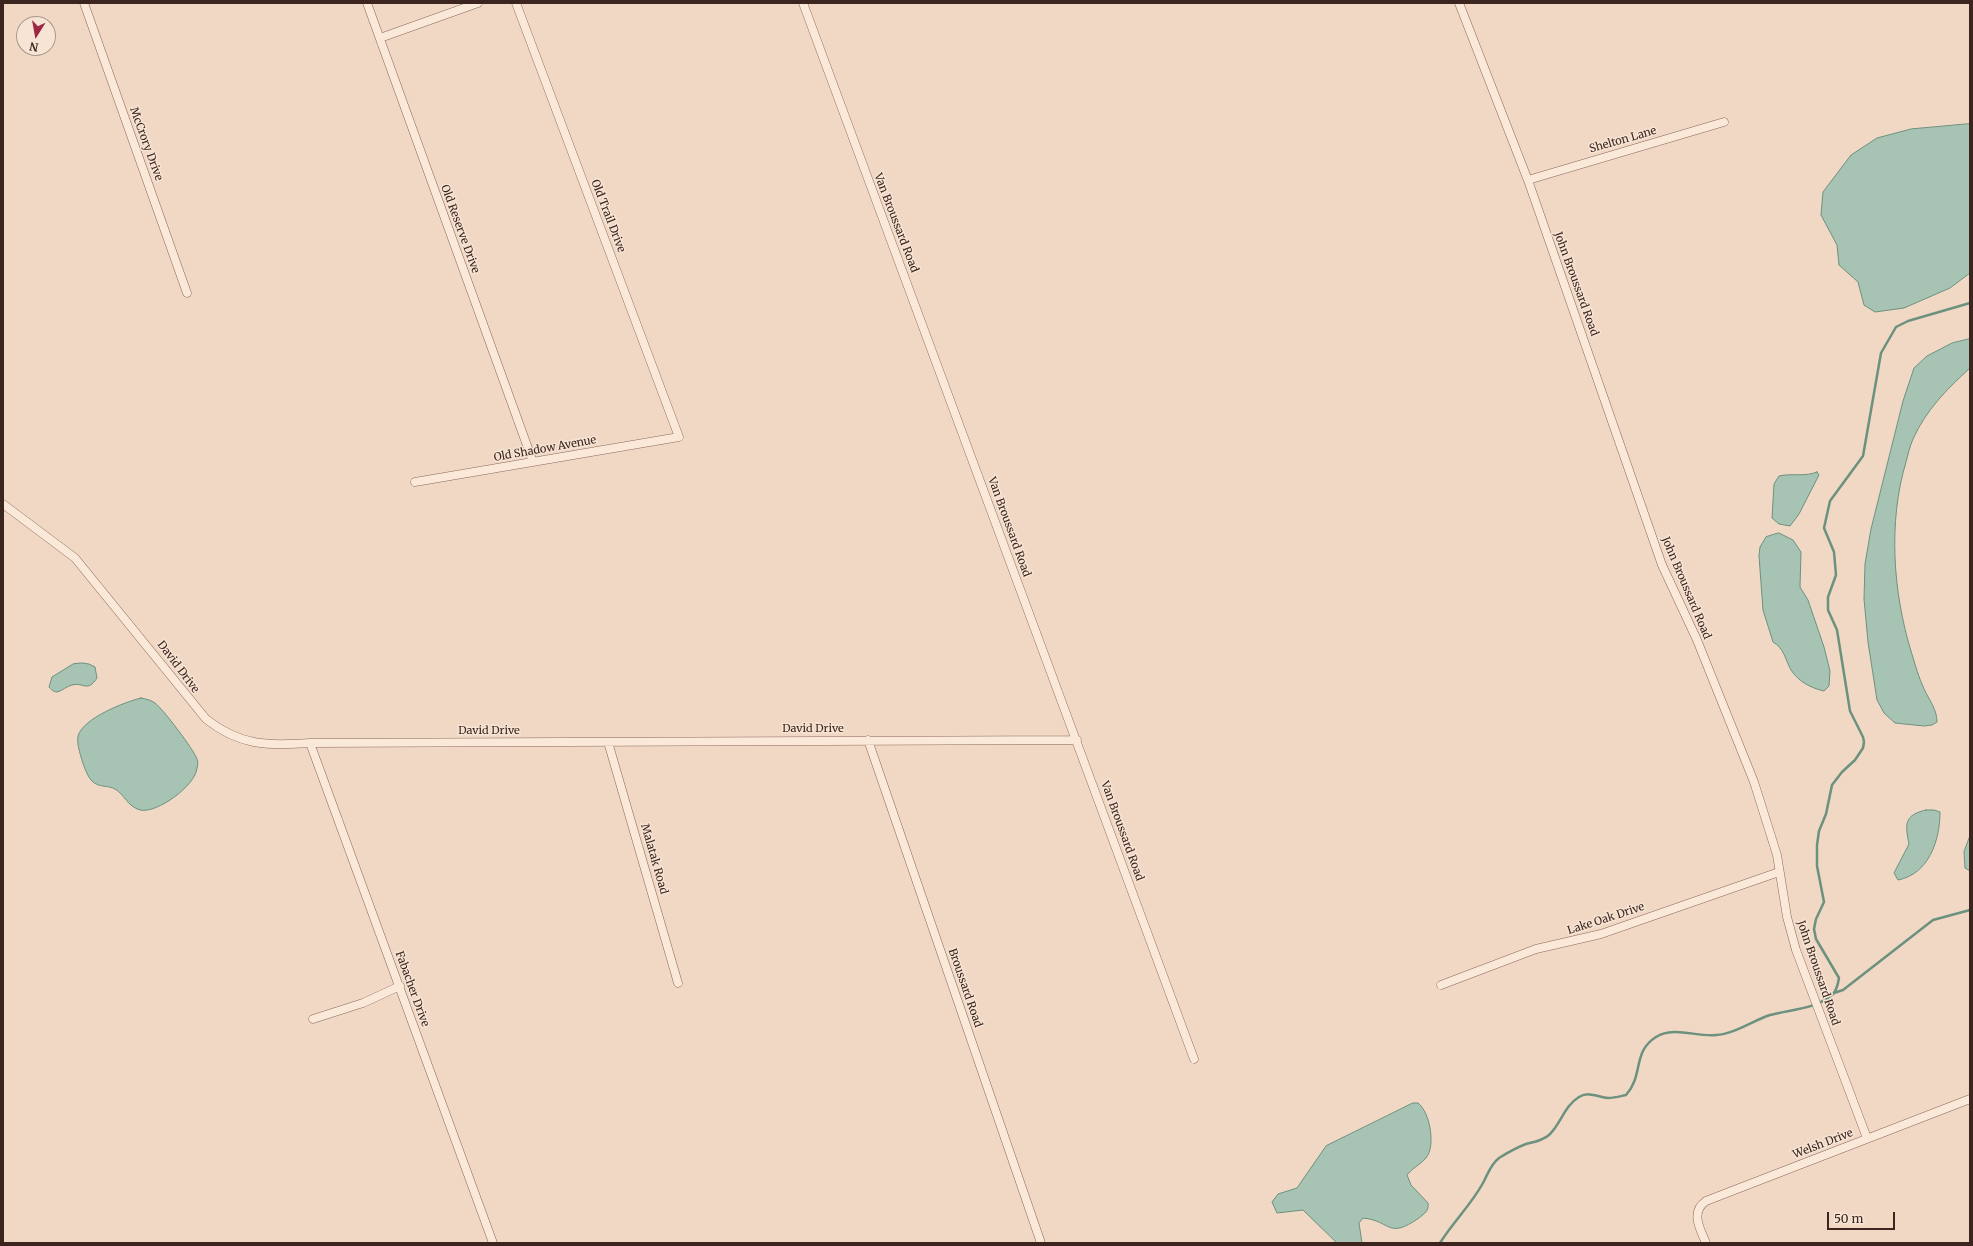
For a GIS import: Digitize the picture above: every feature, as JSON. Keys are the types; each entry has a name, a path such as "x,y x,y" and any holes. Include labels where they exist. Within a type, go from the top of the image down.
{"street":[{"name":"McCrory Drive","path":"84,3 187,293"},
{"name":"Old Reserve Drive","path":"367,3 533,462"},
{"path":"380,38 478,3"},
{"name":"Old Trail Drive","path":"516,3 679,437"},
{"name":"Van Broussard Road","path":"803,3 1194,1059"},
{"name":"John Broussard Road","path":"1459,3 1528,180 1662,566 1697,640 1754,782 1772,835 1787,917 1810,989 1867,1138"},
{"name":"Shelton Lane","path":"1528,180 1724,122"},
{"name":"Old Shadow Avenue","path":"415,482 679,437"},
{"name":"David Drive","path":"3,504 75,558 155,654 198,711 214,726 229,734 253,743 279,746 310,743 1077,740"},
{"name":"Broussard Road","path":"868,740 1041,1243"},
{"name":"Malatak Road","path":"608,742 678,983"},
{"name":"Fabacher Drive","path":"310,743 493,1243"},
{"name":"Lake Oak Drive","path":"1441,985 1536,949 1601,934 1779,872"},
{"path":"313,1019 363,1003 400,986"},
{"name":"Welsh Drive","path":"1706,1243 1697,1221 1699,1209 1706,1201 1970,1099"}],"shaded area":[{"path":"1970,124 1970,273 1950,288 1904,308 1875,312 1864,305 1858,282 1839,265 1837,245 1821,215 1823,192 1851,155 1877,138 1911,129"},
{"path":"1970,339 1970,368 1938,400 1918,428 1913,439 1900,485 1897,509 1895,557 1900,605 1916,666 1923,686 1935,710 1937,722 1932,725 1924,726 1895,723 1884,713 1877,700 1868,642 1864,599 1865,564 1871,529 1903,401 1914,368 1927,356 1952,343"},
{"path":"1817,472 1819,475 1799,514 1790,526 1779,524 1772,518 1774,484 1779,476"},
{"path":"1779,533 1793,540 1801,552 1800,587 1808,600 1824,647 1830,671 1829,686 1824,691 1806,684 1794,674 1780,647 1773,642 1763,610 1759,556 1760,547 1766,537"},
{"path":"82,663 95,667 97,678 91,685 85,686 76,684 68,686 57,692 53,691 49,687 52,677 73,664"},
{"path":"141,698 153,702 165,713 195,754 198,762 195,775 183,790 156,808 147,810 140,810 132,806 115,789 98,785 92,781 84,766 78,741 78,736 81,729 96,717 115,707"},
{"path":"1926,810 1940,812 1938,834 1931,854 1918,871 1909,877 1898,880 1894,873 1909,844 1907,831 1908,821 1914,815"},
{"path":"1970,836 1970,871 1965,868 1964,852"},
{"path":"1413,1103 1418,1103 1426,1114 1431,1138 1431,1146 1426,1158 1407,1175 1411,1185 1428,1203 1427,1210 1419,1218 1401,1228 1395,1228 1363,1218 1359,1223 1362,1243 1337,1243 1303,1210 1277,1213 1272,1202 1278,1194 1297,1188 1326,1146"}],"waterway":[{"path":"1440,1243 1473,1199 1491,1167 1499,1158 1526,1144 1541,1140 1549,1135 1557,1126 1570,1105 1583,1095 1590,1094 1611,1098 1626,1095 1635,1080 1644,1050 1656,1037 1670,1032 1708,1035 1723,1034 1770,1015 1819,1003 1835,991 1839,978 1816,939 1814,929 1816,919 1824,902 1817,866 1817,845 1819,831 1826,814 1832,785 1842,772 1855,760 1863,748 1864,742 1850,711 1837,630 1828,610 1828,597 1836,575 1834,552 1824,528 1830,501 1863,456 1881,353 1896,327 1908,321 1970,303"},
{"path":"1834,993 1843,990 1933,920 1970,910"}]}
